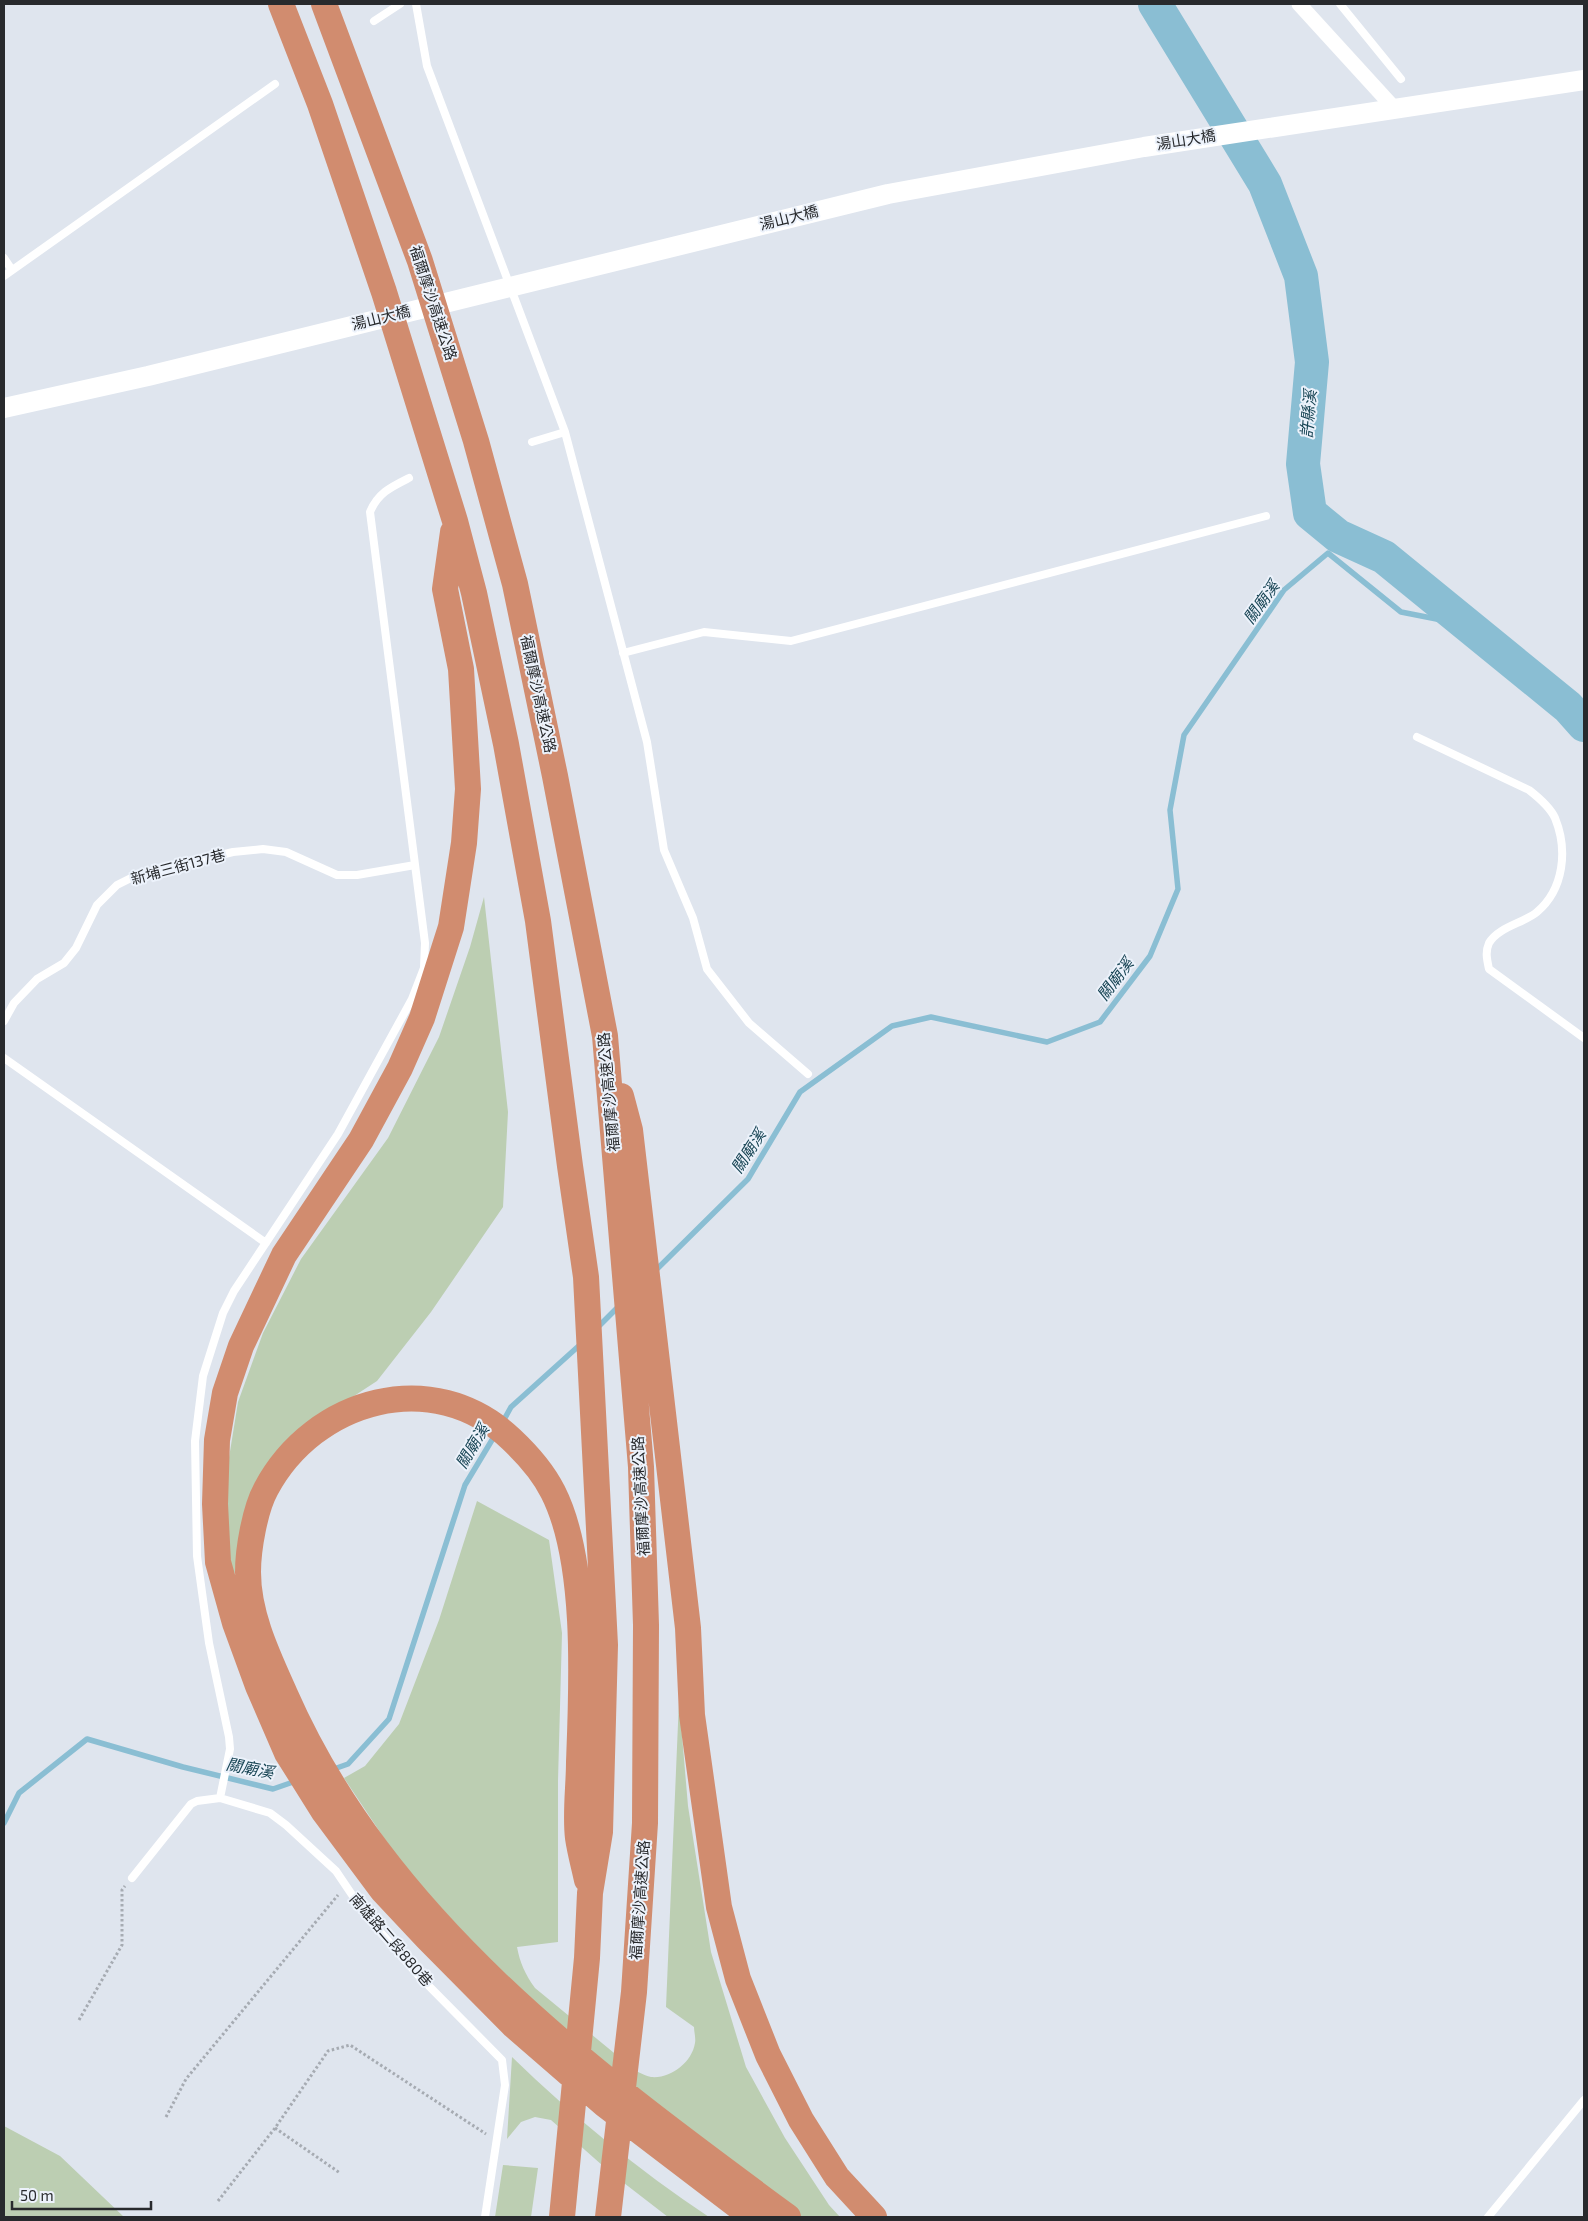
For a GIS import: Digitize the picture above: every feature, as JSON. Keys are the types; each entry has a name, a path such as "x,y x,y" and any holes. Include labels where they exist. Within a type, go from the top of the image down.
{"highway":[{"path":"281,4 320,104 384,292 455,521 474,593 506,744 538,921 586,1277 606,1645 600,1832 590,1893 587,1958 562,2217"},
{"name":"福爾摩沙高速公路","path":"324,4 420,261 479,451 515,584 555,776 605,1036 621,1132 642,1468 646,1625 644,1823 634,1992 609,2212"},
{"path":"455,521 445,589 461,669 468,789 463,851 451,928 422,1018 400,1068 361,1140 284,1255 241,1346 224,1393 217,1440 215,1504 218,1562 235,1623 252,1668 382,1890 514,2026 604,2105 752,2217"},
{"path":"621,1132 669,1462 688,1628 692,1715 719,1907 738,1978 768,2055 801,2120 837,2177 874,2217"},
{"path":"299,1749 293,1712 256,1623 248,1573 253,1534 264,1493 282,1463 313,1433 341,1414 371,1403 408,1397 440,1400 471,1412 500,1428 528,1455 553,1491 565,1525 574,1562 579,1616 580,1731 577,1836 590,1893"},
{"path":"336,1810 395,1873 440,1928 540,2025 632,2102 788,2217"}],"street":[{"path":"1299,4 1394,108"},
{"name":"湯山大橋","path":"4,408 148,376 888,194 1144,147 1584,80"}],"lane":[{"path":"374,21 400,4"},
{"path":"416,4 427,66 565,432 647,742 664,850 693,918 707,969 749,1023 808,1074"},
{"path":"1340,4 1401,79"},
{"path":"4,276 275,84"},
{"path":"4,258 12,270"},
{"path":"532,442 565,432"},
{"path":"221,1794 230,1749 229,1737 209,1643 197,1556 195,1441 202,1376 223,1313 234,1291 338,1134 412,999 424,968 425,943 370,512 375,500 389,488 409,478"},
{"path":"623,653 704,632 791,641 1266,516"},
{"path":"1417,737 1529,790 1541,799 1554,817 1561,843 1562,870 1556,890 1549,900 1535,913 1500,933 1490,942 1486,955 1489,969 1584,1038"},
{"name":"新埔三街137巷","path":"4,1021 14,1003 37,980 64,963 76,948 97,904 116,885 137,875 233,852 264,849 286,852 337,875 357,876 415,865"},
{"path":"4,1058 266,1242"},
{"name":"南雄路二段880巷","path":"132,1878 191,1804 221,1794 270,1812 336,1871 367,1917 419,1976 502,2060 505,2085 485,2217"},
{"path":"1488,2217 1584,2100"}],"path":[{"path":"79,2020 122,1945 122,1890 132,1878"},
{"path":"166,2117 186,2079 345,1886"},
{"path":"218,2201 275,2128 328,2051 350,2045 497,2141"},
{"path":"275,2128 340,2173"}],"green space":[{"path":"484,897 508,1112 503,1207 431,1312 377,1381 308,1426 241,1531 234,1578 228,1549 227,1470 238,1402 263,1333 301,1259 388,1138 439,1037 470,947"},
{"path":"477,1501 549,1540 562,1633 558,1781 558,1942 517,1947 526,1973 535,1988 636,2071 651,2077 659,2077 673,2072 690,2057 695,2043 694,2027 666,2007 679,1700 688,1806 711,1952 746,2067 785,2138 829,2205 840,2217 798,2217 546,2021 404,1868 344,1778 365,1766 399,1724 439,1620"},
{"path":"512,2057 607,2142 709,2217 668,2217 611,2173 551,2120 535,2117 521,2122 507,2139"},
{"path":"4,2126 60,2156 124,2217 4,2217"},
{"path":"503,2165 538,2168 531,2217 495,2217"}],"waterway":[{"name":"許縣溪","path":"1155,4 1265,184 1301,276 1312,362 1303,464 1310,513 1338,536 1384,557 1568,707 1584,725"},
{"name":"關廟溪","path":"654,1272 748,1179 800,1092 892,1026 931,1017 1047,1042 1100,1022 1150,956 1178,889 1170,810 1184,735 1284,590 1328,553 1401,612 1467,625"},
{"name":"關廟溪","path":"597,1328 619,1306"},
{"name":"關廟溪","path":"501,1425 511,1407 582,1343"},
{"name":"關廟溪","path":"331,1770 348,1764 389,1719 465,1485 495,1435"},
{"name":"關廟溪","path":"4,1823 19,1793 87,1739 183,1767 273,1789 296,1781"}]}
